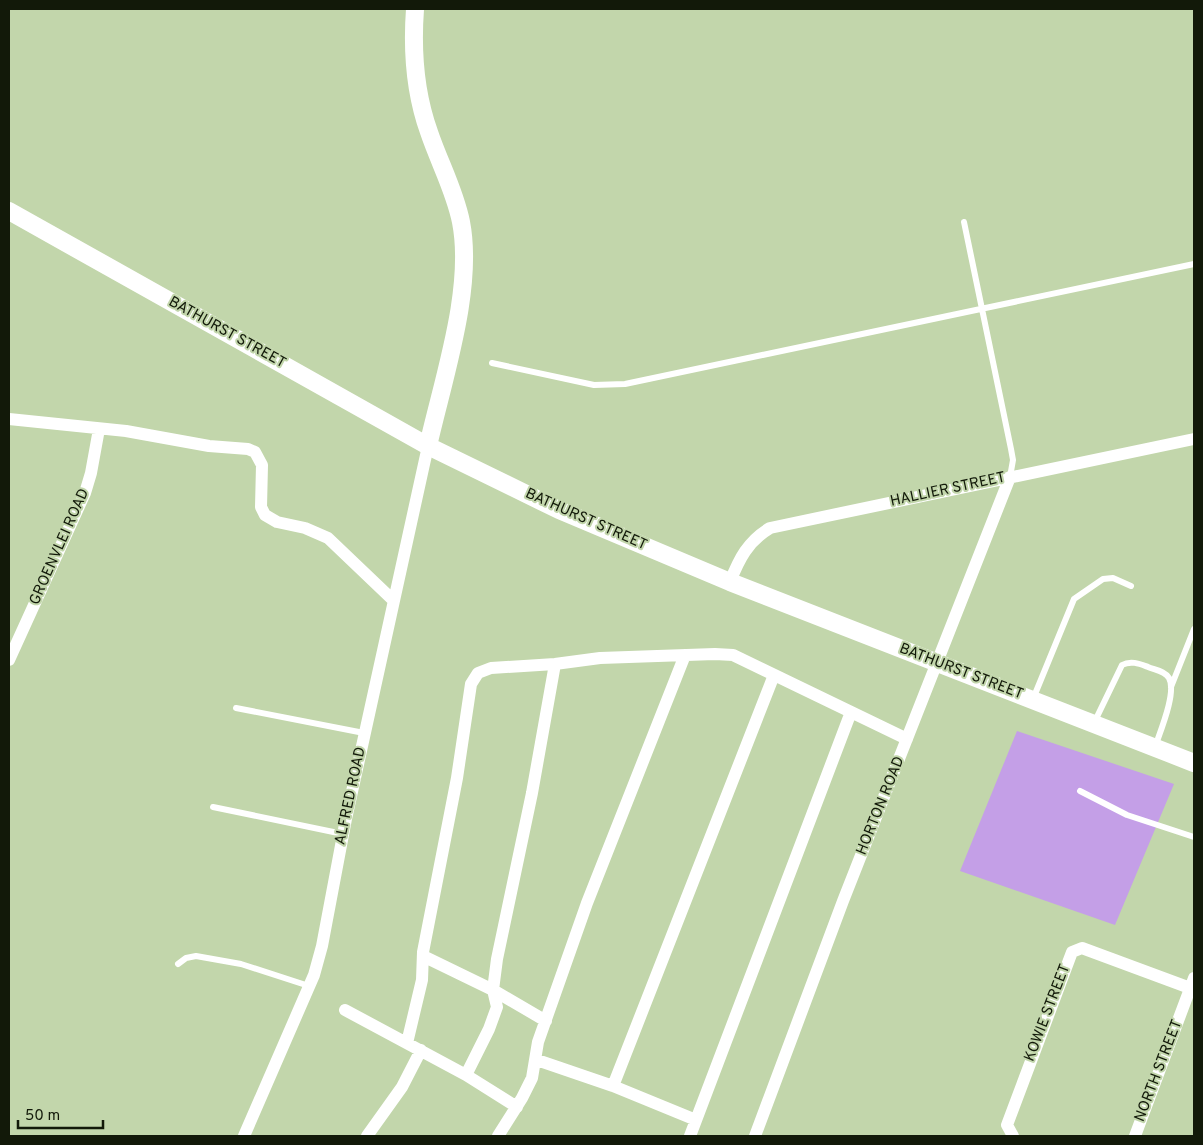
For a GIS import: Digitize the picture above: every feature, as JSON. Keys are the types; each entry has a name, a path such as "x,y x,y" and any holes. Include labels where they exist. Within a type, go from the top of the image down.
{"main road":[{"path":"415,9 416,71 421,107 458,211 465,248 462,298 428,446"},
{"name":"BATHURST STREET","path":"9,211 428,446 559,510 730,582 1194,762"}],"street":[{"path":"9,419 121,430 209,446 248,449 255,452 262,465 261,507 265,515 277,522 305,528 328,538 394,601"},
{"name":"GROENVLEI ROAD","path":"9,660 85,494 99,429"},
{"name":"HALLIER STREET","path":"730,582 743,552 750,542 770,528 1194,439"},
{"name":"ALFRED ROAD","path":"244,1136 308,986 326,928 364,733 428,446"},
{"name":"HORTON ROAD","path":"755,1136 936,662 1010,477"},
{"path":"498,1136 517,1107 532,1078 537,1060 538,1042 587,903 685,655"},
{"path":"407,1042 422,980 423,956 457,778 473,678 478,673 491,668 555,664 600,658 733,655 907,739"},
{"path":"466,1075 490,1029 497,1008 493,990 496,959 532,793 555,664"},
{"path":"613,1086 774,675"},
{"path":"690,1136 851,712"},
{"name":"KOWIE STREET","path":"1013,1136 1007,1125 1072,952 1082,948 1192,983"},
{"path":"423,956 493,990 546,1021"},
{"name":"NORTH STREET","path":"1134,1136 1192,983"},
{"path":"344,1010 466,1075 517,1107"},
{"path":"367,1136 402,1087 421,1050"},
{"path":"537,1060 613,1086 696,1120"}],"lane":[{"path":"964,222 1013,460 1010,477"},
{"path":"492,363 607,386 1194,264"},
{"path":"1033,700 1074,599 1103,579 1112,578 1131,586"},
{"path":"1171,687 1194,629"},
{"path":"1094,724 1119,667 1126,662 1134,662 1162,672 1169,678 1171,687 1170,701 1155,748"},
{"path":"236,708 364,733"},
{"path":"1080,791 1127,815 1194,837"},
{"path":"213,807 343,834"},
{"path":"178,964 186,958 196,956 241,964 308,986"}],"shaded area":[{"path":"1017,731 1174,784 1115,925 960,871"}]}
